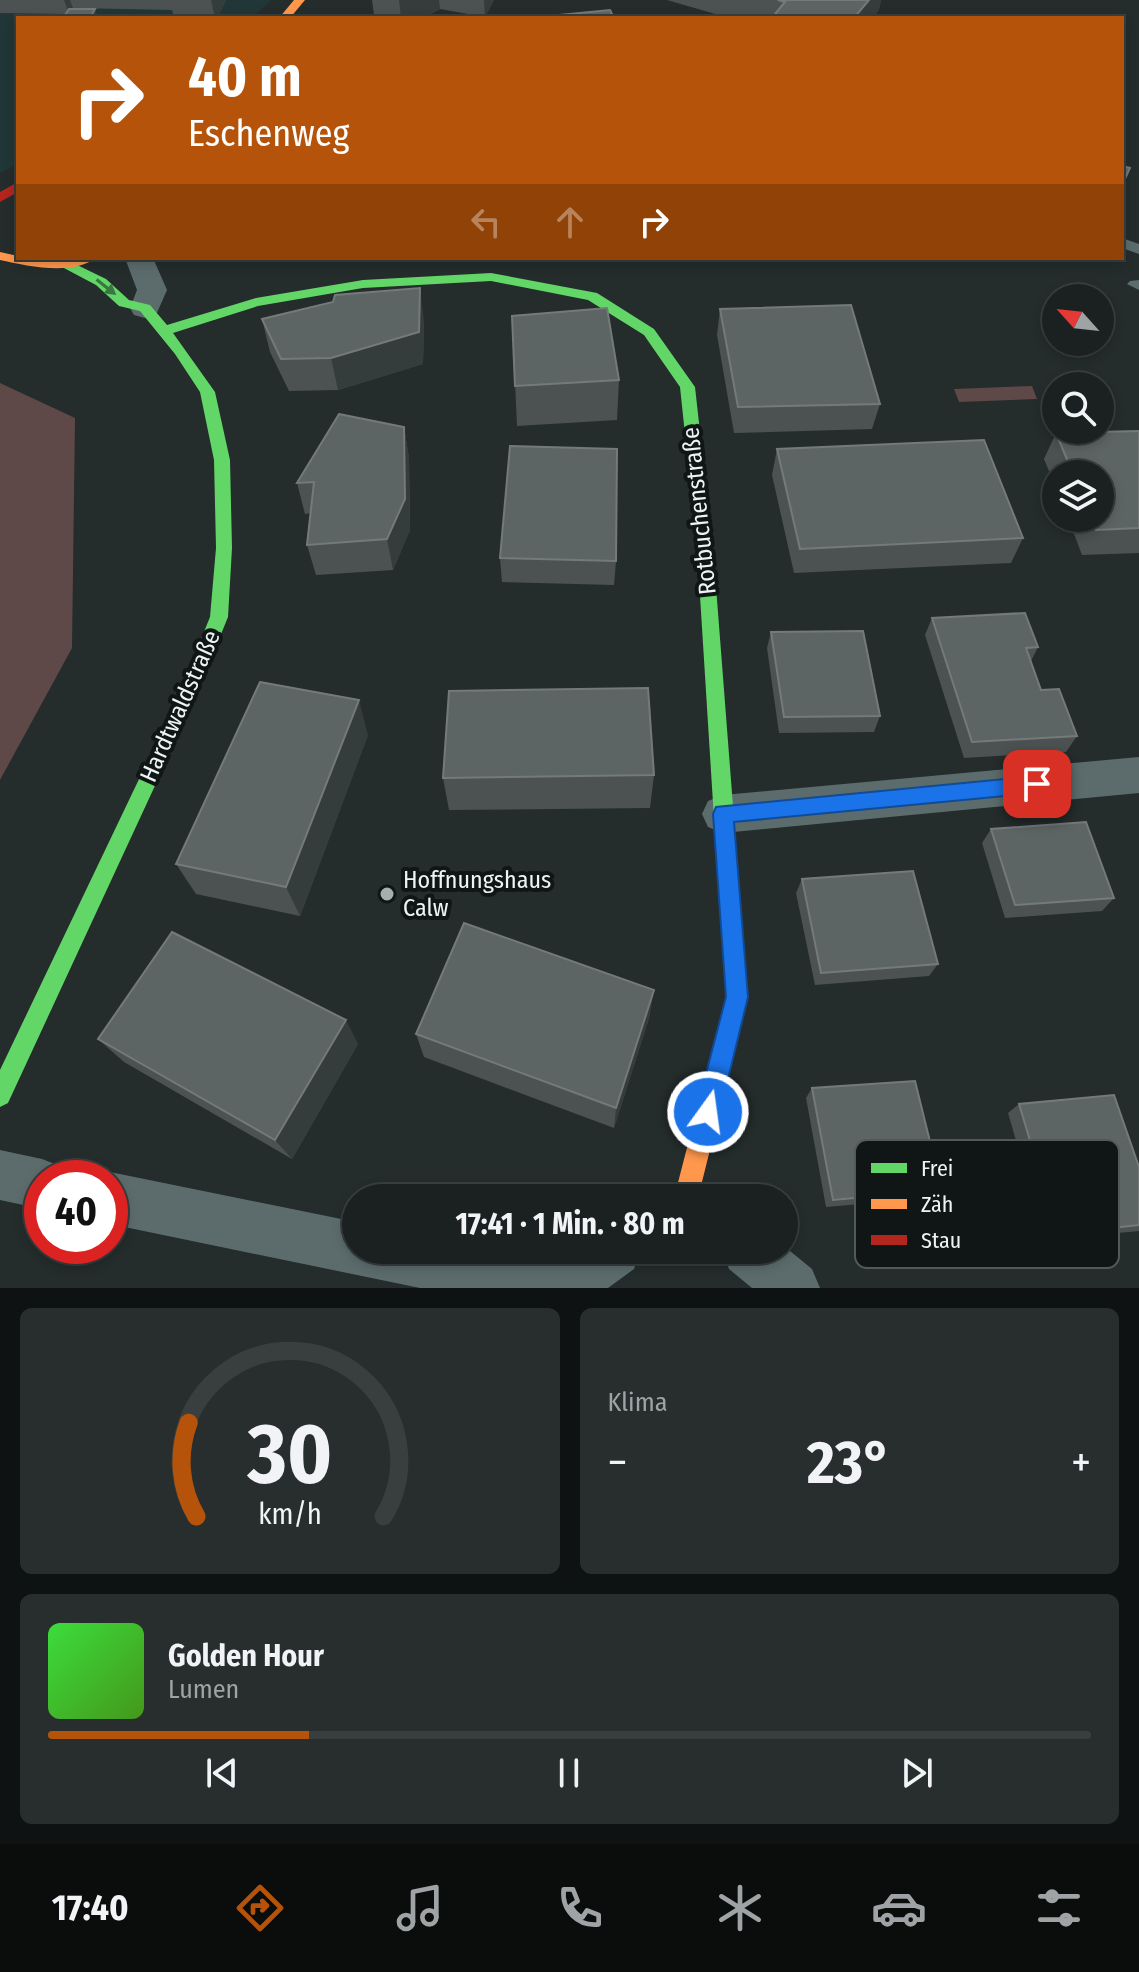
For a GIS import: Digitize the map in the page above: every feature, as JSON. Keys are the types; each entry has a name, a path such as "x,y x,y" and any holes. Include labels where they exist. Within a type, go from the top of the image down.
{"street":[{"path":"286,16 300,0"},
{"path":"0,257 31,265 67,264 82,260"},
{"path":"140,260 152,290 145,308"},
{"name":"Hardtwaldstraße","path":"0,1095 182,708 219,617 224,548 222,460 207,392 145,308 124,303 101,282 67,264"},
{"name":"Rotbuchenstraße","path":"163,331 216,312 271,299 363,284 491,277 592,296 649,332 687,387 705,548 737,997 690,1184"},
{"path":"723,814 1139,775"},
{"path":"0,1175 24,1180"},
{"path":"128,1202 342,1245"},
{"path":"432,1264 547,1288"},
{"path":"564,1288 596,1264"},
{"path":"765,1264 793,1288"}],"shaded area":[{"path":"0,0 271,0 254,16 16,16 16,165 0,173"},
{"path":"0,383 75,418 72,648 0,780"},
{"path":"1032,386 1037,399 959,402 954,389"}],"building":[{"path":"778,0 869,0 856,16 775,14 785,2"},
{"path":"69,9 95,9 91,16 64,16"},
{"path":"610,10 613,16 548,16"},
{"path":"1124,166 1130,168 1124,181"},
{"path":"420,288 419,332 331,358 281,359 262,319 333,302 335,295"},
{"path":"851,305 880,404 738,407 720,309"},
{"path":"607,308 619,380 515,386 512,316"},
{"path":"339,414 404,427 405,499 387,539 307,545 314,482 297,483"},
{"path":"1139,431 1139,528 1114,529 1114,460 1067,460 1061,444 1114,444 1114,432"},
{"path":"984,440 1023,538 800,549 777,449"},
{"path":"510,446 617,449 616,561 500,558"},
{"path":"1025,613 1038,647 1026,648 1041,690 1059,689 1077,736 972,742 932,618"},
{"path":"863,631 880,716 784,717 771,632"},
{"path":"260,682 359,700 286,887 176,864"},
{"path":"648,688 654,775 443,778 449,691"},
{"path":"1086,822 1114,898 1015,905 991,829"},
{"path":"913,871 938,964 821,973 802,879"},
{"path":"464,923 654,990 616,1108 416,1034"},
{"path":"172,932 346,1020 275,1140 98,1039"},
{"path":"915,1081 930,1140 855,1140 855,1198 833,1200 812,1088"},
{"path":"1114,1095 1139,1167 1139,1225 1119,1227 1119,1140 1030,1140 1019,1104"}],"traffic: fast":[{"path":"0,1095 182,708 219,617 224,548 222,460 207,392 180,351 145,308 124,303 101,282 67,264"},
{"path":"163,331 256,302 363,284 491,277 592,296 649,332 687,387 705,548 724,819"}],"traffic: slow":[{"path":"286,16 300,0"},
{"path":"0,256 16,259"},
{"path":"20,260 44,265 76,260"},
{"path":"690,1184 737,997 724,819"}],"traffic: jam":[{"path":"0,198 16,187"}],"place":[{"name":"Hoffnungshaus Calw","path":"387,894"}],"route":[{"path":"708,1112 737,997 723,814 1037,784"}]}
